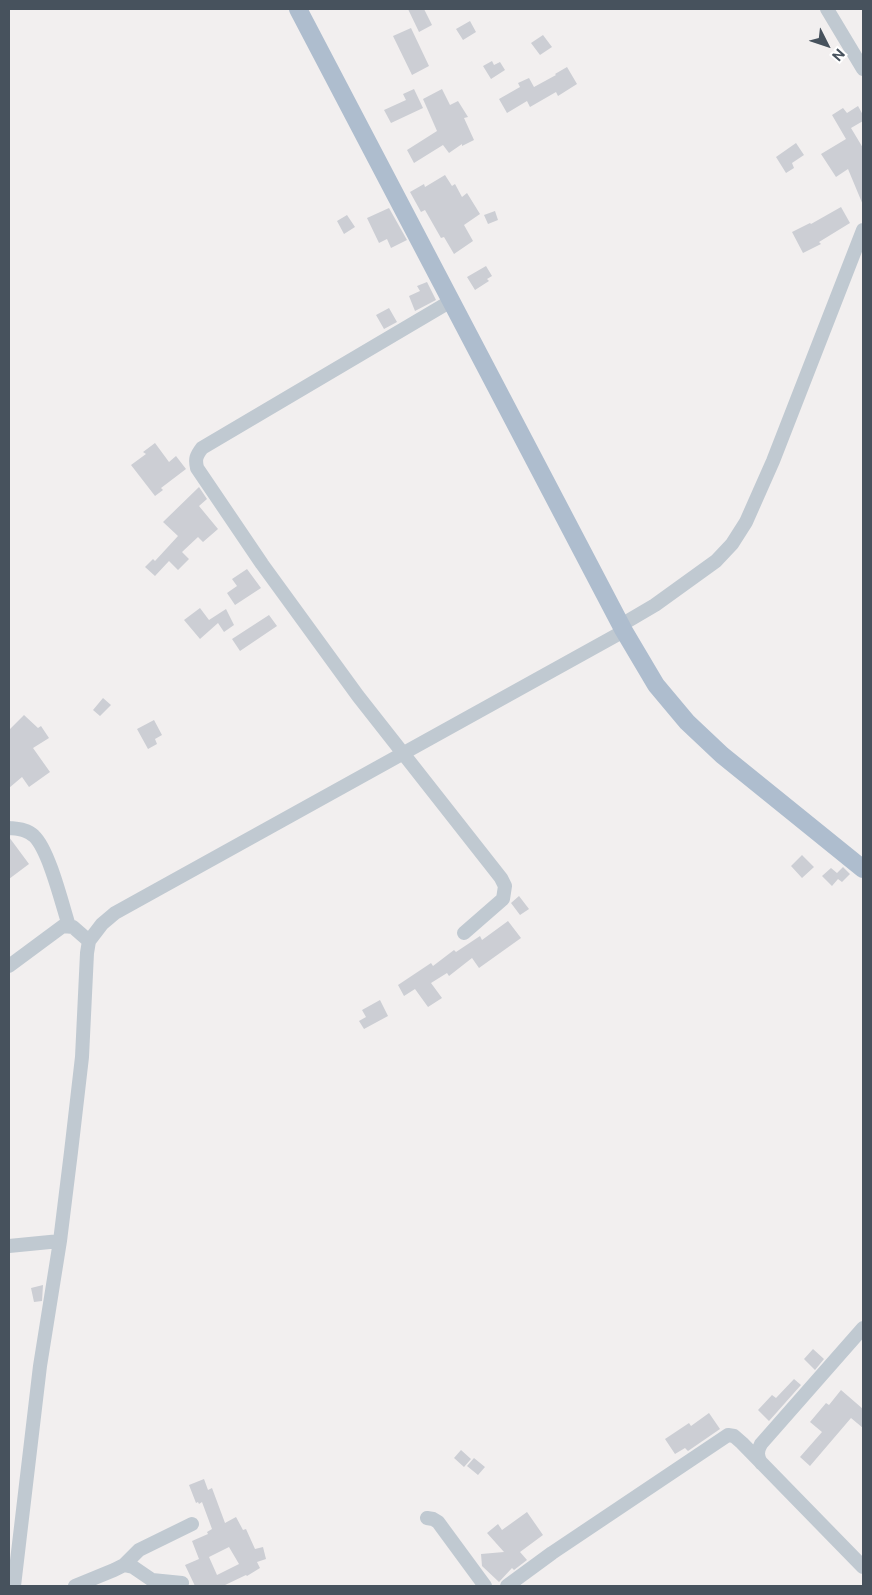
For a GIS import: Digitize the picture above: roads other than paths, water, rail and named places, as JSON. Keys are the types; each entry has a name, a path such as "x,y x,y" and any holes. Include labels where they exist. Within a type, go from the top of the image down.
{"main road":[{"path":"298,9 623,628 656,685 686,722 722,755 863,869"}],"street":[{"path":"827,9 863,69"},
{"path":"14,1586 40,1366 60,1241 82,1057 85,969 89,940 115,912 403,753 623,628 716,561 732,544 746,522 773,461 863,230"},
{"path":"451,301 202,448 195,461 197,468 262,564 358,696 501,878 505,886 504,900 464,933"},
{"path":"9,828 25,830 35,836 45,852 69,926"},
{"path":"9,966 63,926 74,927 89,940"},
{"path":"9,1246 60,1241"},
{"path":"762,1464 758,1455 760,1444 863,1328"},
{"path":"507,1586 552,1553 725,1436 734,1436 863,1567"},
{"path":"427,1518 438,1522 485,1586"},
{"path":"76,1586 124,1565 139,1550 192,1524"},
{"path":"124,1565 133,1566 152,1580 182,1583"}]}
